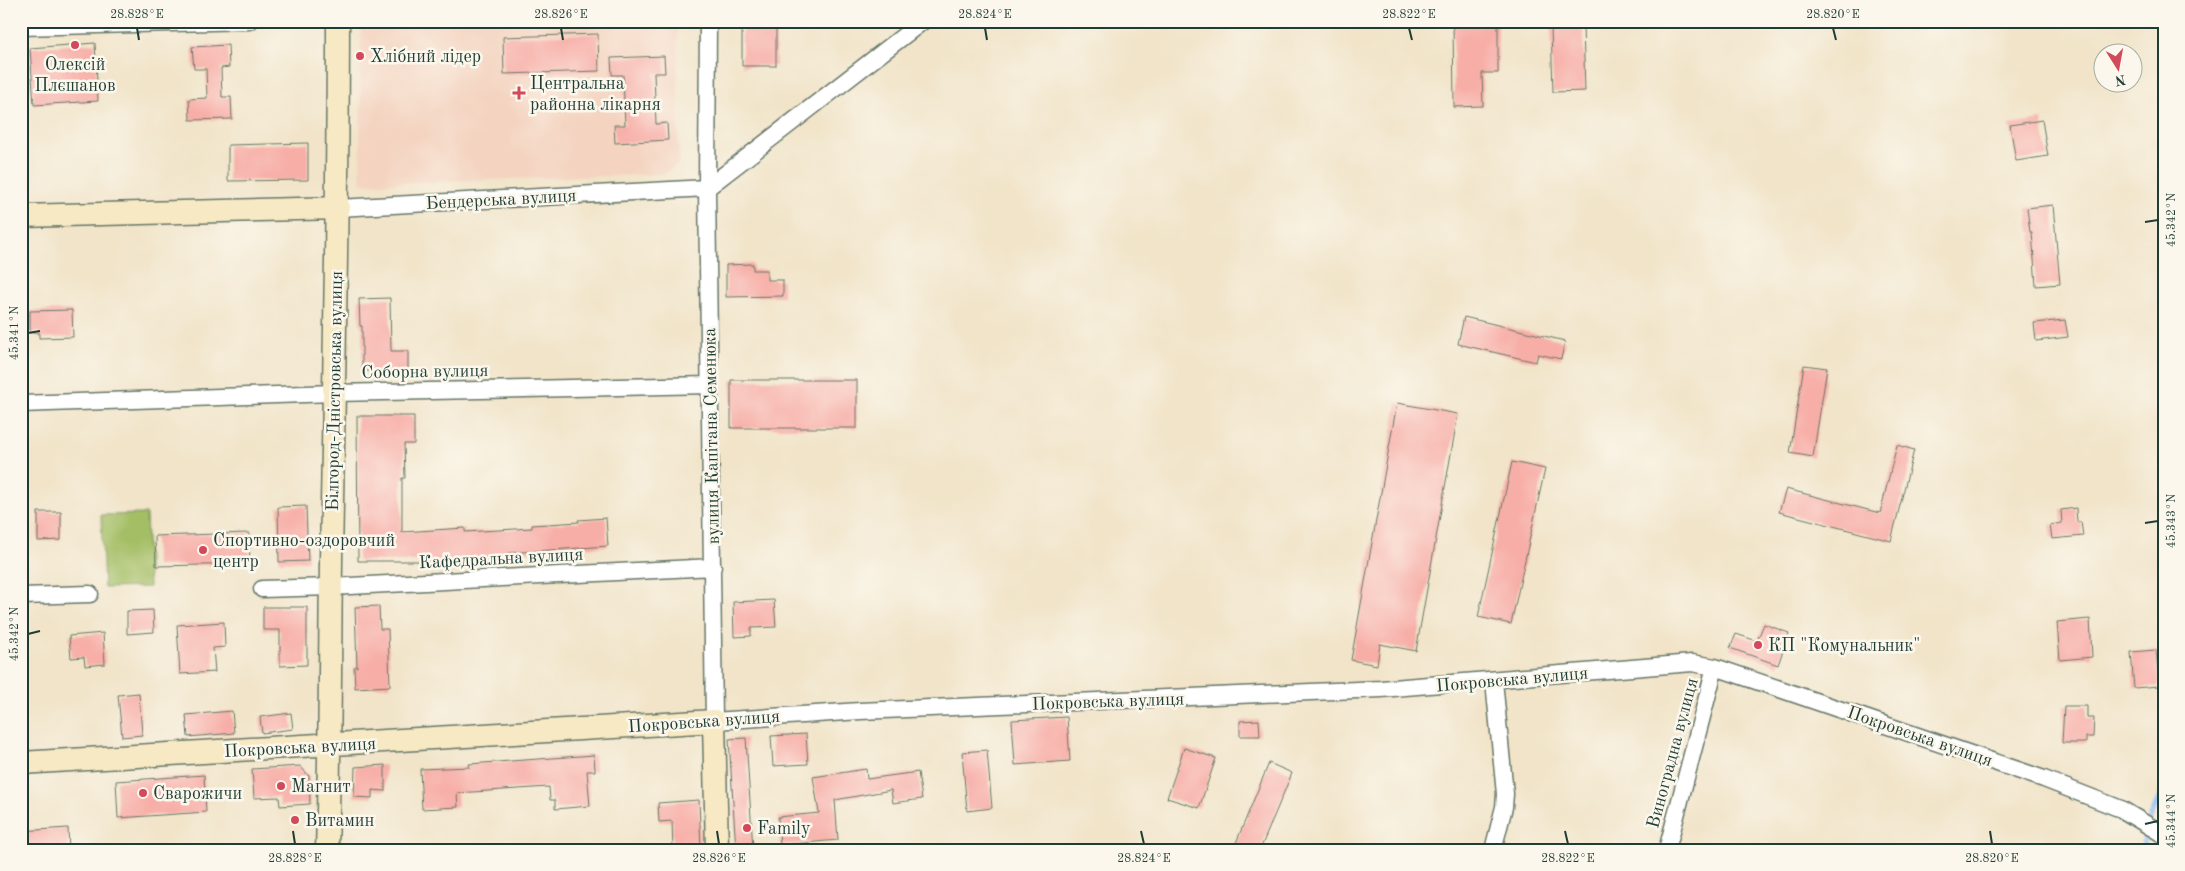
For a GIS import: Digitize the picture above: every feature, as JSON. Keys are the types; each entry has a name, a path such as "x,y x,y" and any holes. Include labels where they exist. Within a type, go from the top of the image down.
{"street":[{"path":"21,27 249,21"},
{"name":"Білгород-Дністровська вулиця","path":"327,850 338,208 338,21"},
{"name":"вулиця Капітана Семенюка","path":"708,21 707,188 717,850"},
{"path":"707,188 923,21"},
{"name":"Бендерська вулиця","path":"21,216 338,208 707,188"},
{"name":"Соборна вулиця","path":"21,404 334,393 710,384"},
{"name":"Кафедральна вулиця","path":"262,589 331,587 713,566"},
{"path":"21,596 90,594"},
{"name":"Покровська вулиця","path":"21,763 330,746 870,711 1381,689 1692,663 1716,667 2044,779 2121,809 2164,835"},
{"name":"Виноградна вулиця","path":"1667,850 1716,667"},
{"path":"1493,850 1504,807 1505,794 1494,681"}],"shaded area":[{"name":"Центральна районна лікарня","path":"361,21 677,21 679,164 663,174 360,184"}],"green space":[{"path":"146,514 149,587 104,588 101,515"}],"building":[{"path":"742,21 776,21 776,66 742,66"},
{"path":"1453,21 1498,21 1498,73 1482,73 1483,106 1454,107"},
{"path":"1583,26 1585,91 1553,92 1551,27"},
{"path":"598,34 599,71 504,74 503,37"},
{"path":"95,43 98,101 34,105 30,48"},
{"path":"228,45 229,67 221,68 222,97 231,97 232,119 190,120 189,99 207,98 206,69 194,69 192,47"},
{"path":"664,56 665,73 654,73 656,124 667,123 668,140 615,143 614,125 625,125 623,75 612,75 611,58"},
{"path":"2042,120 2048,156 2016,161 2010,125"},
{"path":"308,143 308,180 228,181 228,145"},
{"path":"2053,205 2060,284 2036,286 2032,232 2030,232 2027,208"},
{"path":"753,264 753,270 767,270 767,280 783,280 783,296 726,297 726,265"},
{"path":"390,298 391,351 408,351 408,371 362,371 362,326 360,326 359,299"},
{"path":"72,310 73,337 39,338 39,332 30,333 30,311"},
{"path":"1464,317 1565,341 1561,359 1538,354 1536,362 1458,344"},
{"path":"2065,320 2068,337 2036,341 2034,323"},
{"path":"1804,365 1827,368 1813,457 1790,453"},
{"path":"731,380 857,380 857,428 731,428"},
{"path":"1397,403 1458,414 1416,651 1380,644 1377,665 1351,660"},
{"path":"357,416 414,416 414,444 404,444 405,478 402,478 402,532 465,528 465,532 532,528 532,525 606,518 608,546 508,553 508,557 430,561 358,561"},
{"path":"1897,445 1914,450 1891,541 1779,512 1786,489 1880,513"},
{"path":"1512,462 1545,469 1511,624 1478,617"},
{"path":"306,506 308,561 279,562 278,507"},
{"path":"2076,508 2077,522 2081,522 2083,536 2052,539 2050,525 2062,523 2061,510"},
{"path":"38,512 61,512 61,540 38,541"},
{"name":"Спортивно-оздоровчий центр","path":"249,533 250,564 156,566 155,536"},
{"path":"774,600 776,627 751,628 751,636 734,637 733,602"},
{"path":"379,606 380,629 388,629 390,686 355,688 354,667 357,667 355,607"},
{"path":"263,607 307,607 307,665 280,666 280,630 263,630"},
{"path":"153,610 154,632 127,634 127,611"},
{"path":"2090,619 2092,657 2060,660 2057,622"},
{"path":"224,622 225,647 213,648 215,672 180,674 177,625"},
{"name":"КП \"Комунальник\"","path":"1764,624 1789,633 1778,665 1730,648 1736,634 1757,641"},
{"path":"103,633 105,664 85,666 84,657 71,658 69,636"},
{"path":"2156,650 2159,686 2134,688 2131,652"},
{"path":"139,693 142,735 122,737 118,695"},
{"path":"2064,706 2087,706 2087,718 2094,718 2093,737 2086,737 2086,743 2062,743"},
{"path":"232,711 234,733 188,737 186,715"},
{"path":"291,713 293,729 262,733 260,717"},
{"path":"1067,717 1070,761 1015,765 1012,720"},
{"path":"1259,720 1260,736 1240,736 1240,721"},
{"path":"806,734 808,764 773,766 771,736"},
{"path":"746,738 753,850 736,850 729,739"},
{"path":"1184,748 1216,758 1199,808 1167,798"},
{"path":"987,750 992,808 967,811 962,752"},
{"path":"594,755 595,771 587,771 590,806 555,809 555,800 550,800 549,787 457,793 458,807 422,809 420,769 470,767 469,764"},
{"path":"1269,763 1292,773 1260,850 1233,850"},
{"path":"385,765 385,791 372,790 372,798 354,797 355,767"},
{"name":"Магнит","path":"300,766 309,776 310,804 280,806 279,797 254,798 252,769"},
{"path":"866,769 867,779 918,772 922,799 893,803 891,790 835,800 838,840 780,845 778,817 819,813 813,777"},
{"path":"204,775 206,812 118,818 116,781"},
{"path":"699,800 701,850 673,850 672,821 659,822 658,803"},
{"path":"68,828 69,850 21,850 21,831"}],"waterway":[{"path":"2150,819 2164,788"},
{"path":"2142,850 2146,835"}],"place":[{"name":"Олексій Плєшанов","path":"75,45"},
{"name":"Хлібний лідер","path":"360,56"},
{"name":"Центральна районна лікарня","path":"519,93"},
{"name":"Спортивно-оздоровчий центр","path":"203,550"},
{"name":"КП \"Комунальник\"","path":"1758,645"},
{"name":"Магнит","path":"281,786"},
{"name":"Сварожичи","path":"143,793"},
{"name":"Витамин","path":"295,820"},
{"name":"Family","path":"747,828"}]}
